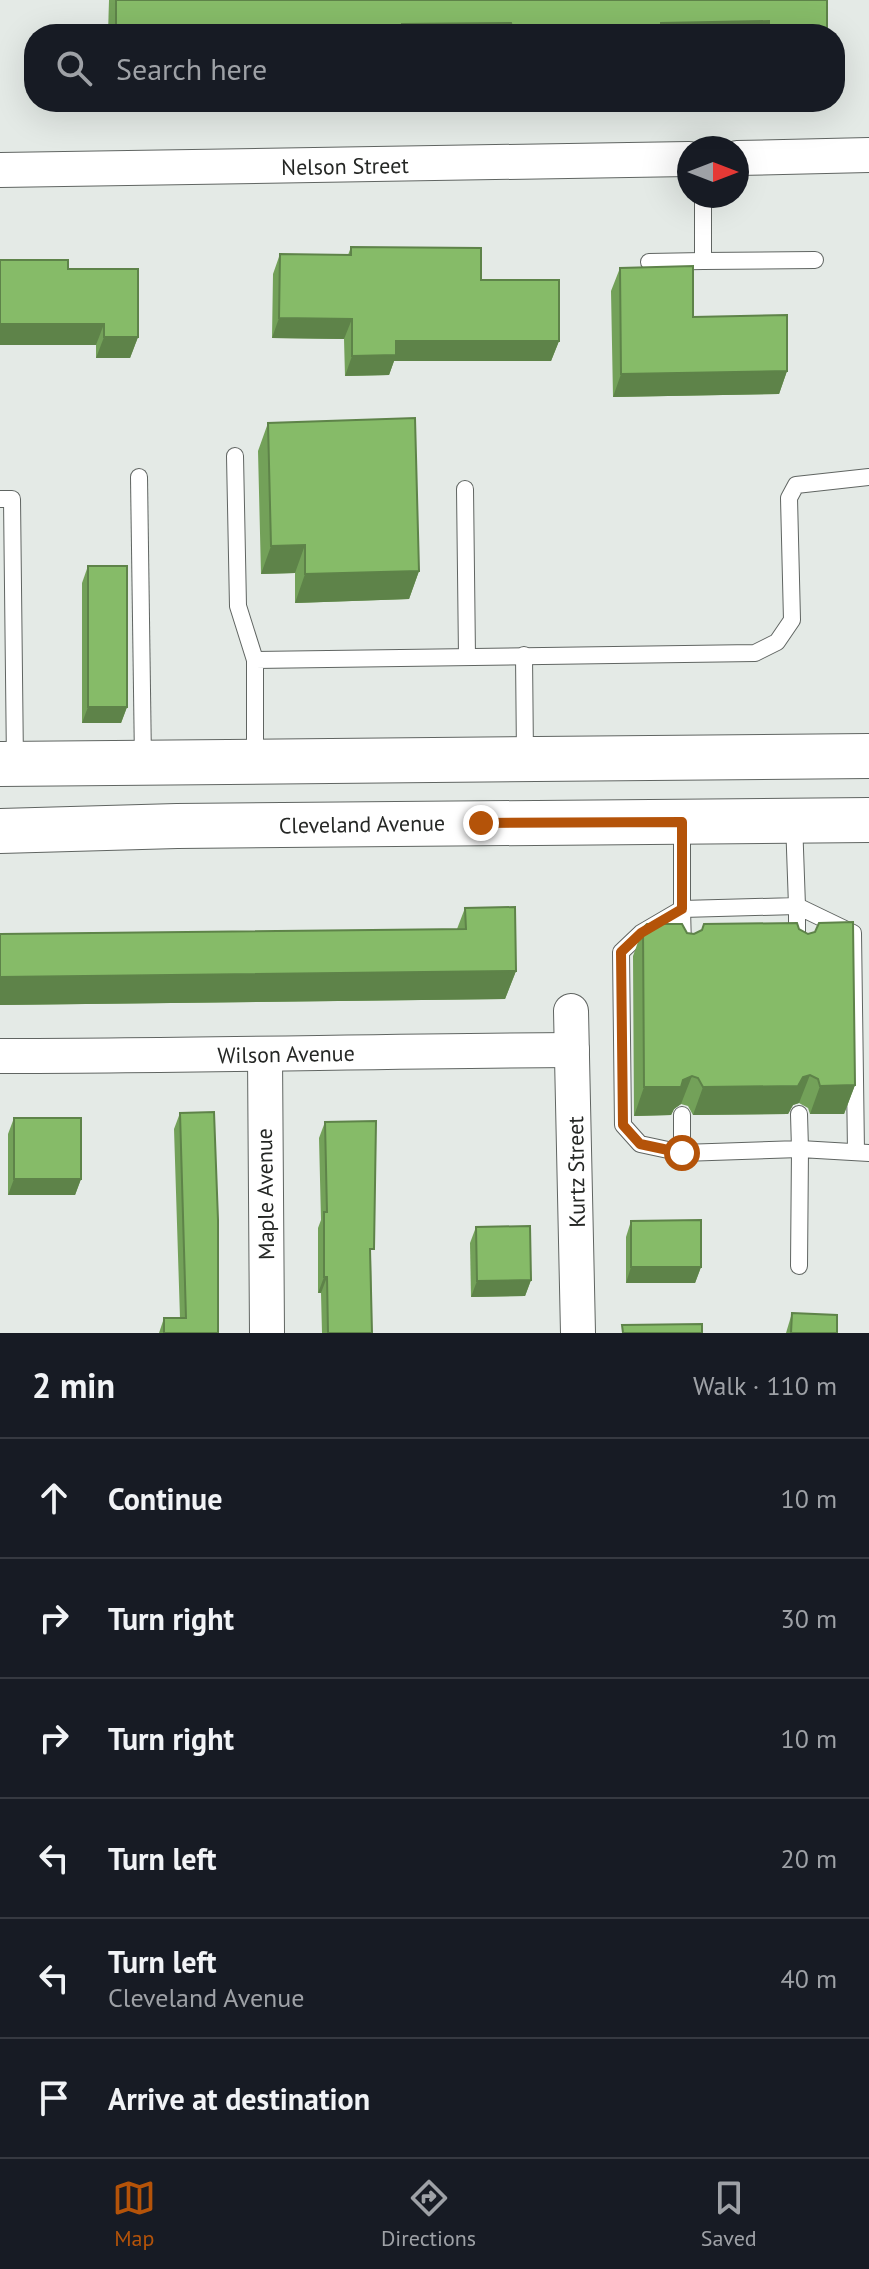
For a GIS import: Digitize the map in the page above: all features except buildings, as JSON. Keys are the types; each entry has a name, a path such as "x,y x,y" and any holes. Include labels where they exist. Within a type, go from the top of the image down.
{"main road":[{"path":"8,764 869,756"},
{"name":"Cleveland Avenue","path":"0,831 192,826 869,820"}],"street":[{"path":"749,158 869,155"},
{"name":"Nelson Street","path":"0,170 677,159"},
{"name":"Kurtz Street","path":"571,1011 578,1333"},
{"name":"Wilson Avenue","path":"0,1056 265,1056 385,1051 572,1050"},
{"name":"Maple Avenue","path":"265,1056 267,1333"}],"lane":[{"path":"703,208 703,261"},
{"path":"649,262 815,260"},
{"path":"235,456 238,606 255,660 255,762"},
{"path":"139,477 143,763"},
{"path":"255,660 755,653 777,642 792,620 789,498 796,485 869,477"},
{"path":"465,489 467,656"},
{"path":"0,499 12,499 7,670 8,764"},
{"path":"524,655 525,759"},
{"path":"794,820 798,951"},
{"path":"682,822 683,952"},
{"path":"797,906 853,933 863,1152 800,1149 682,1153 640,1144 623,1125 621,952 641,933 682,909 797,906"},
{"path":"799,1114 799,1266"},
{"path":"682,1115 682,1153"}],"route":[{"path":"481,823 682,822 682,909 641,933 621,952 623,1125 640,1144 682,1153"}]}
